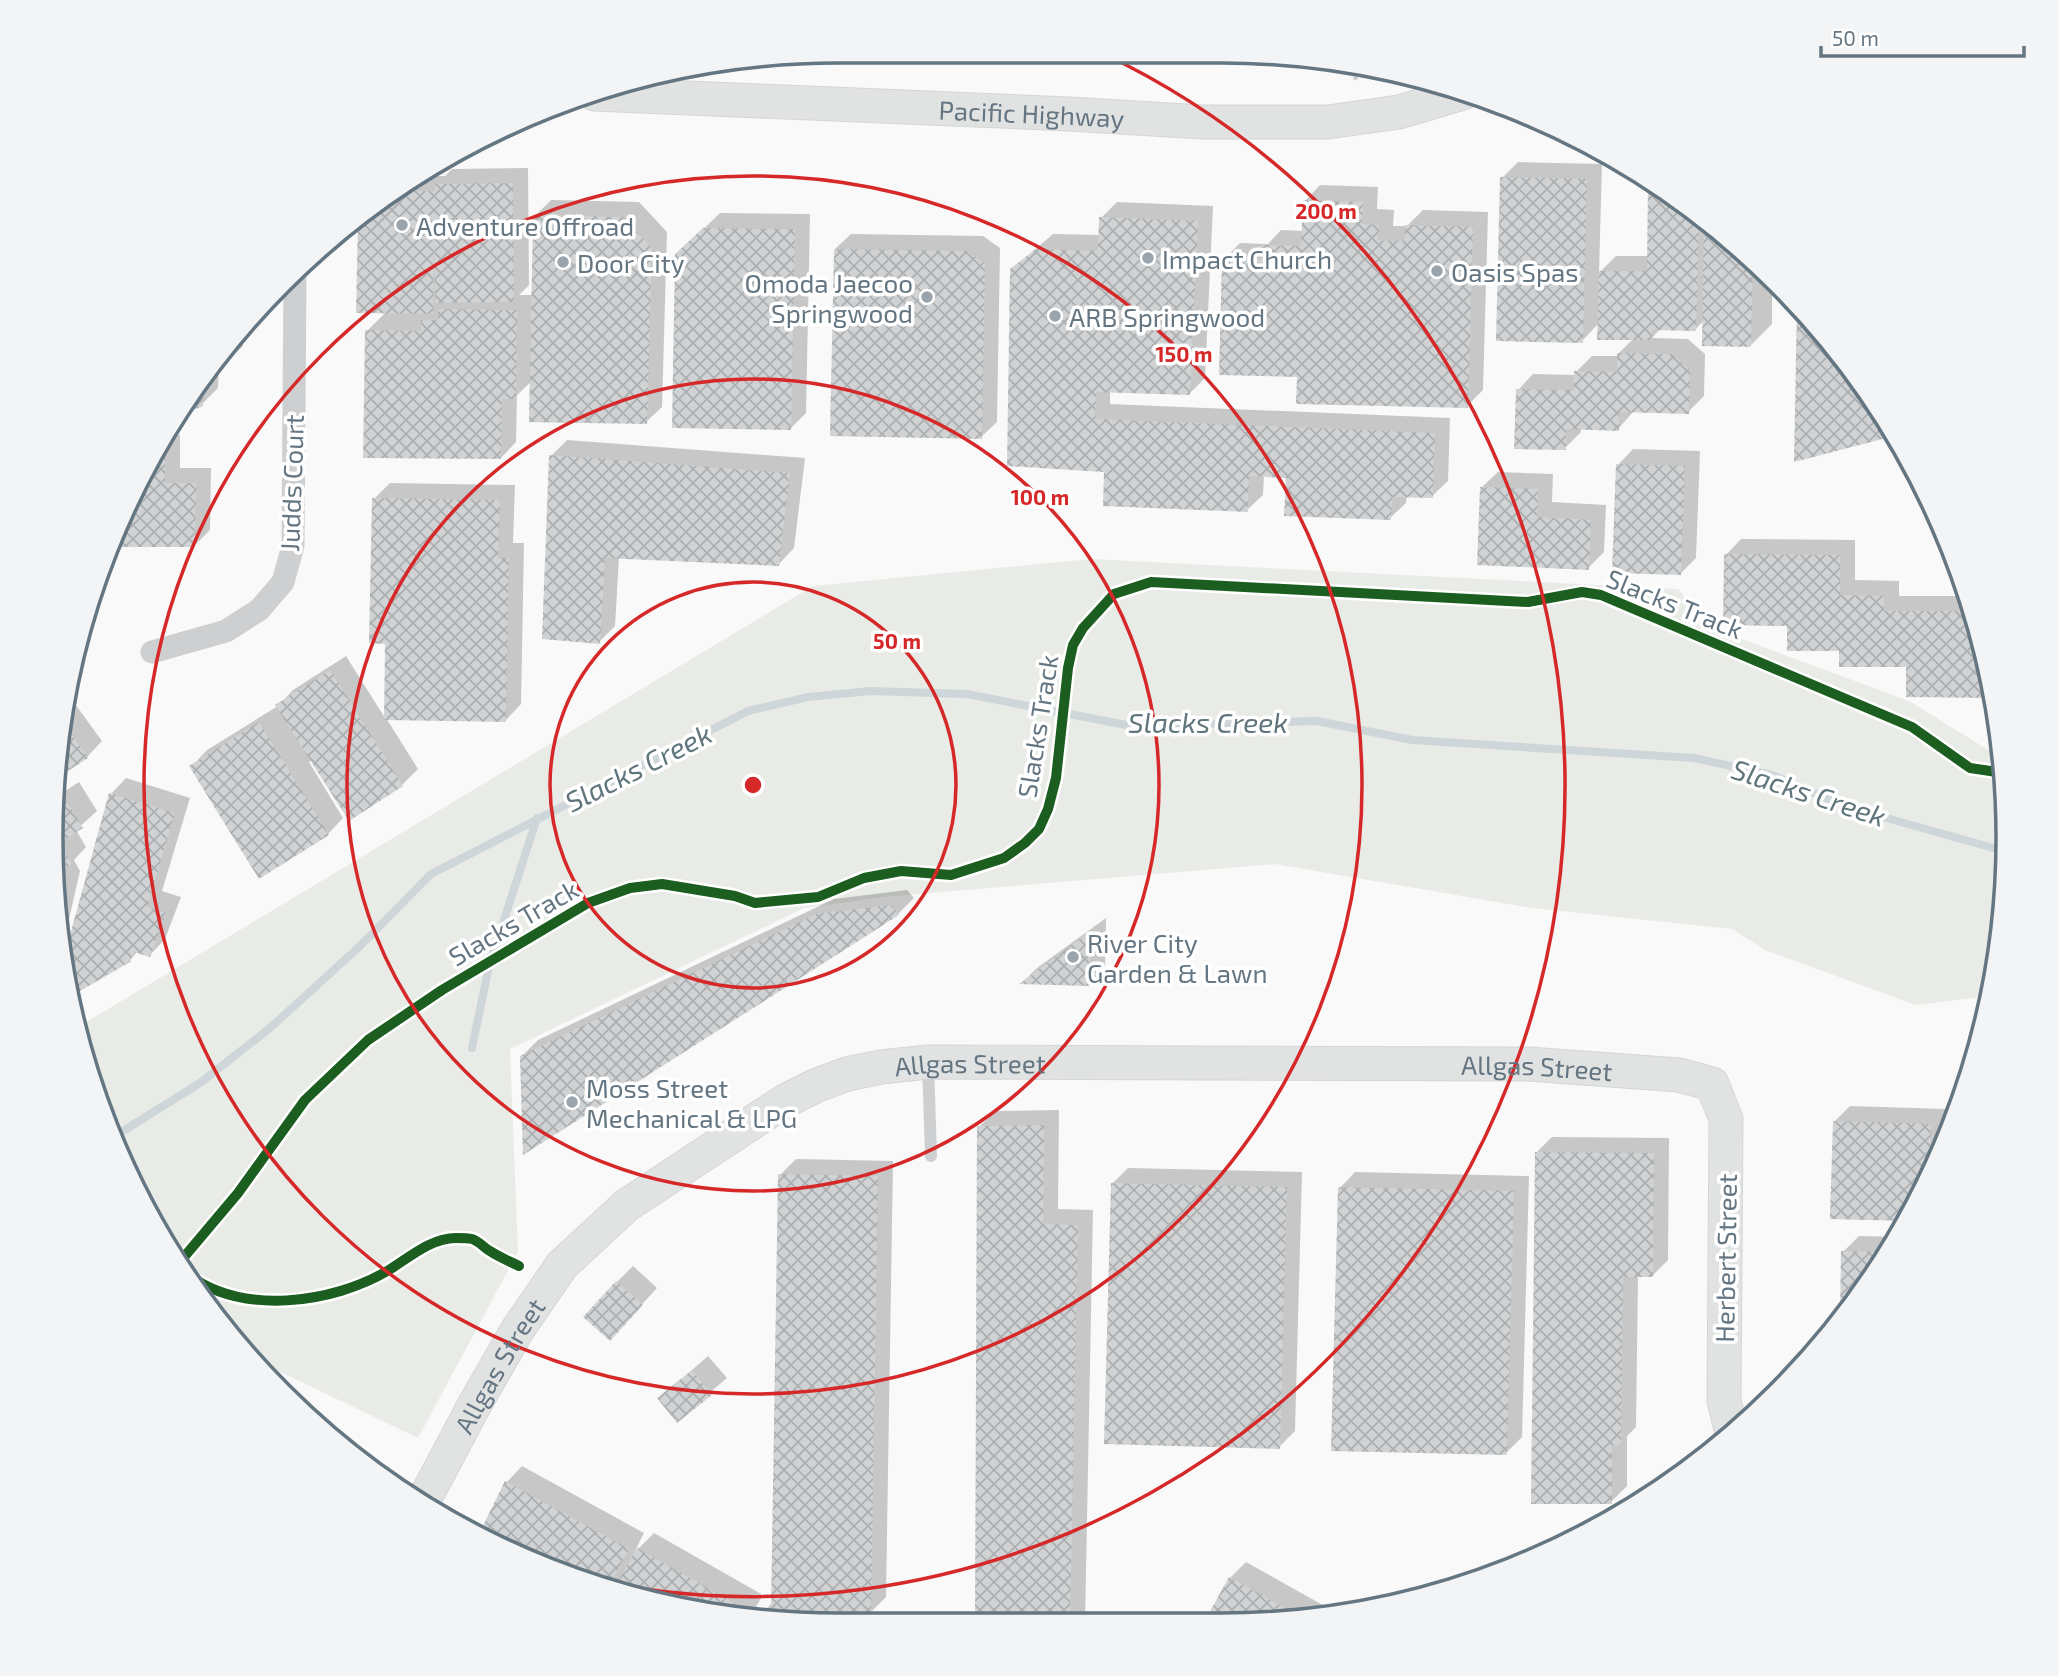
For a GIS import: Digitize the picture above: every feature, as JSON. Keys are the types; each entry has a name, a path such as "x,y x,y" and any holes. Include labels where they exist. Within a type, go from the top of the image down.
{"street":[{"name":"Pacific Highway","path":"618,95 1014,111 1203,122 1328,122 1399,112 1449,97"},
{"name":"Judds Court","path":"152,652 226,631 258,610 283,582 293,546 295,285"},
{"name":"Allgas Street","path":"427,1495 518,1329 562,1265 627,1205 785,1101 847,1074 928,1062 1528,1064 1679,1075 1712,1084"},
{"name":"Herbert Street","path":"1712,1084 1726,1119 1724,1401 1730,1423"}],"lane":[{"path":"928,1062 931,1156"}],"path":[{"path":"1355,75 1357,83"}],"shaded area":[{"path":"1091,559 1678,589 1712,628 1909,701 1990,751 1996,838 1994,889 1979,997 1916,1005 1765,950 1732,929 1532,908 1275,864 883,897 804,908 510,1049 518,1252 418,1438 274,1369 223,1310 167,1226 122,1135 104,1087 85,1023 813,586"}],"building":[{"path":"1500,177 1587,179 1583,343 1496,341"},
{"path":"513,183 514,302 435,303 434,227 433,314 356,313 358,230 412,191 435,191 435,184"},
{"path":"1648,191 1699,228 1696,331 1652,330 1652,340 1597,340 1599,271 1647,271"},
{"path":"1303,200 1363,202 1362,224 1379,225 1378,241 1405,241 1405,225 1473,227 1468,408 1296,404 1297,377 1219,375 1222,258 1263,259 1263,245 1301,246"},
{"path":"533,215 623,217 652,248 647,424 529,422"},
{"path":"1099,217 1198,221 1190,395 1096,392 1095,419 1435,433 1433,498 1392,497 1391,520 1284,516 1286,478 1249,476 1248,512 1103,506 1104,472 1007,466 1010,269 1036,249 1098,251"},
{"path":"703,228 795,229 791,430 672,428 675,254"},
{"path":"1704,232 1753,275 1751,347 1702,346"},
{"path":"834,249 967,251 985,264 982,439 830,436"},
{"path":"438,309 517,310 516,399 502,399 501,459 363,458 365,330 421,331 421,320 438,320"},
{"path":"1797,319 1836,366 1884,439 1794,462"},
{"path":"1617,353 1672,354 1690,370 1689,414 1619,412 1619,431 1566,429 1566,450 1514,449 1516,389 1574,390 1574,371 1617,372"},
{"path":"203,394 203,406 192,411"},
{"path":"165,454 165,483 196,483 195,547 120,547"},
{"path":"549,455 790,473 779,566 605,558 600,644 542,639"},
{"path":"1616,464 1685,466 1681,575 1612,573"},
{"path":"1480,487 1538,489 1537,517 1591,520 1589,570 1477,565"},
{"path":"372,498 500,500 498,558 509,558 506,722 384,720 385,644 369,643"},
{"path":"1724,554 1840,555 1840,595 1884,596 1884,611 1962,611 1983,698 1906,697 1906,667 1839,667 1839,651 1787,651 1787,626 1723,625"},
{"path":"330,670 403,786 349,821 275,705"},
{"path":"259,722 329,835 259,879 189,766"},
{"path":"71,733 88,758 67,772"},
{"path":"109,793 175,813 147,907 166,913 150,957 134,952 130,962 79,992 70,936"},
{"path":"65,798 83,828 63,840"},
{"path":"63,850 72,864 64,869"},
{"path":"891,905 899,915 523,1155 520,1056 816,914"},
{"name":"River City Garden & Lawn","path":"1091,931 1090,986 1019,984"},
{"path":"1833,1121 1931,1124 1930,1149 1895,1221 1830,1219"},
{"path":"1044,1125 1043,1224 1078,1225 1070,1613 975,1613 977,1126"},
{"path":"1535,1152 1654,1153 1653,1277 1623,1277 1621,1445 1612,1445 1612,1504 1531,1504"},
{"path":"778,1174 878,1176 871,1613 771,1609"},
{"path":"1111,1183 1287,1187 1280,1449 1104,1444"},
{"path":"1338,1187 1514,1191 1507,1455 1331,1451"},
{"path":"1841,1251 1876,1252 1865,1269 1840,1304"},
{"path":"616,1281 643,1305 610,1341 583,1317"},
{"path":"692,1370 712,1395 677,1423 657,1398"},
{"path":"505,1481 629,1549 613,1579 541,1554 483,1526"},
{"path":"637,1548 740,1606 687,1598 618,1581"},
{"path":"1229,1577 1288,1609 1272,1611 1209,1613"}],"waterway":[{"name":"Slacks Creek","path":"121,1132 200,1083 270,1028 359,947 431,874 748,711 808,697 870,691 967,694 1131,726 1317,721 1412,740 1694,758 1772,775 1847,807 1996,849"},
{"path":"472,1048 489,966 537,818"}],"cycle path":[{"name":"Slacks Track","path":"185,1255 238,1193 305,1100 368,1040 442,990 588,903 630,888 662,884 735,896 755,903 818,897 864,878 901,871 951,875 1004,858 1039,829 1048,809 1056,778 1073,645 1083,628 1114,594 1151,582 1528,602 1582,592 1601,595 1912,727 1970,768 1992,771"},
{"path":"206,1286 259,1300 314,1297 366,1282 421,1249 438,1241 458,1238 477,1241 493,1253 519,1266"}],"place":[{"name":"Adventure Offroad","path":"402,225"},
{"name":"Impact Church","path":"1148,258"},
{"name":"Door City","path":"563,262"},
{"name":"Oasis Spas","path":"1437,271"},
{"name":"Omoda Jaecoo Springwood","path":"927,297"},
{"name":"ARB Springwood","path":"1055,316"},
{"name":"River City Garden & Lawn","path":"1073,957"},
{"name":"Moss Street Mechanical & LPG","path":"572,1102"}]}
